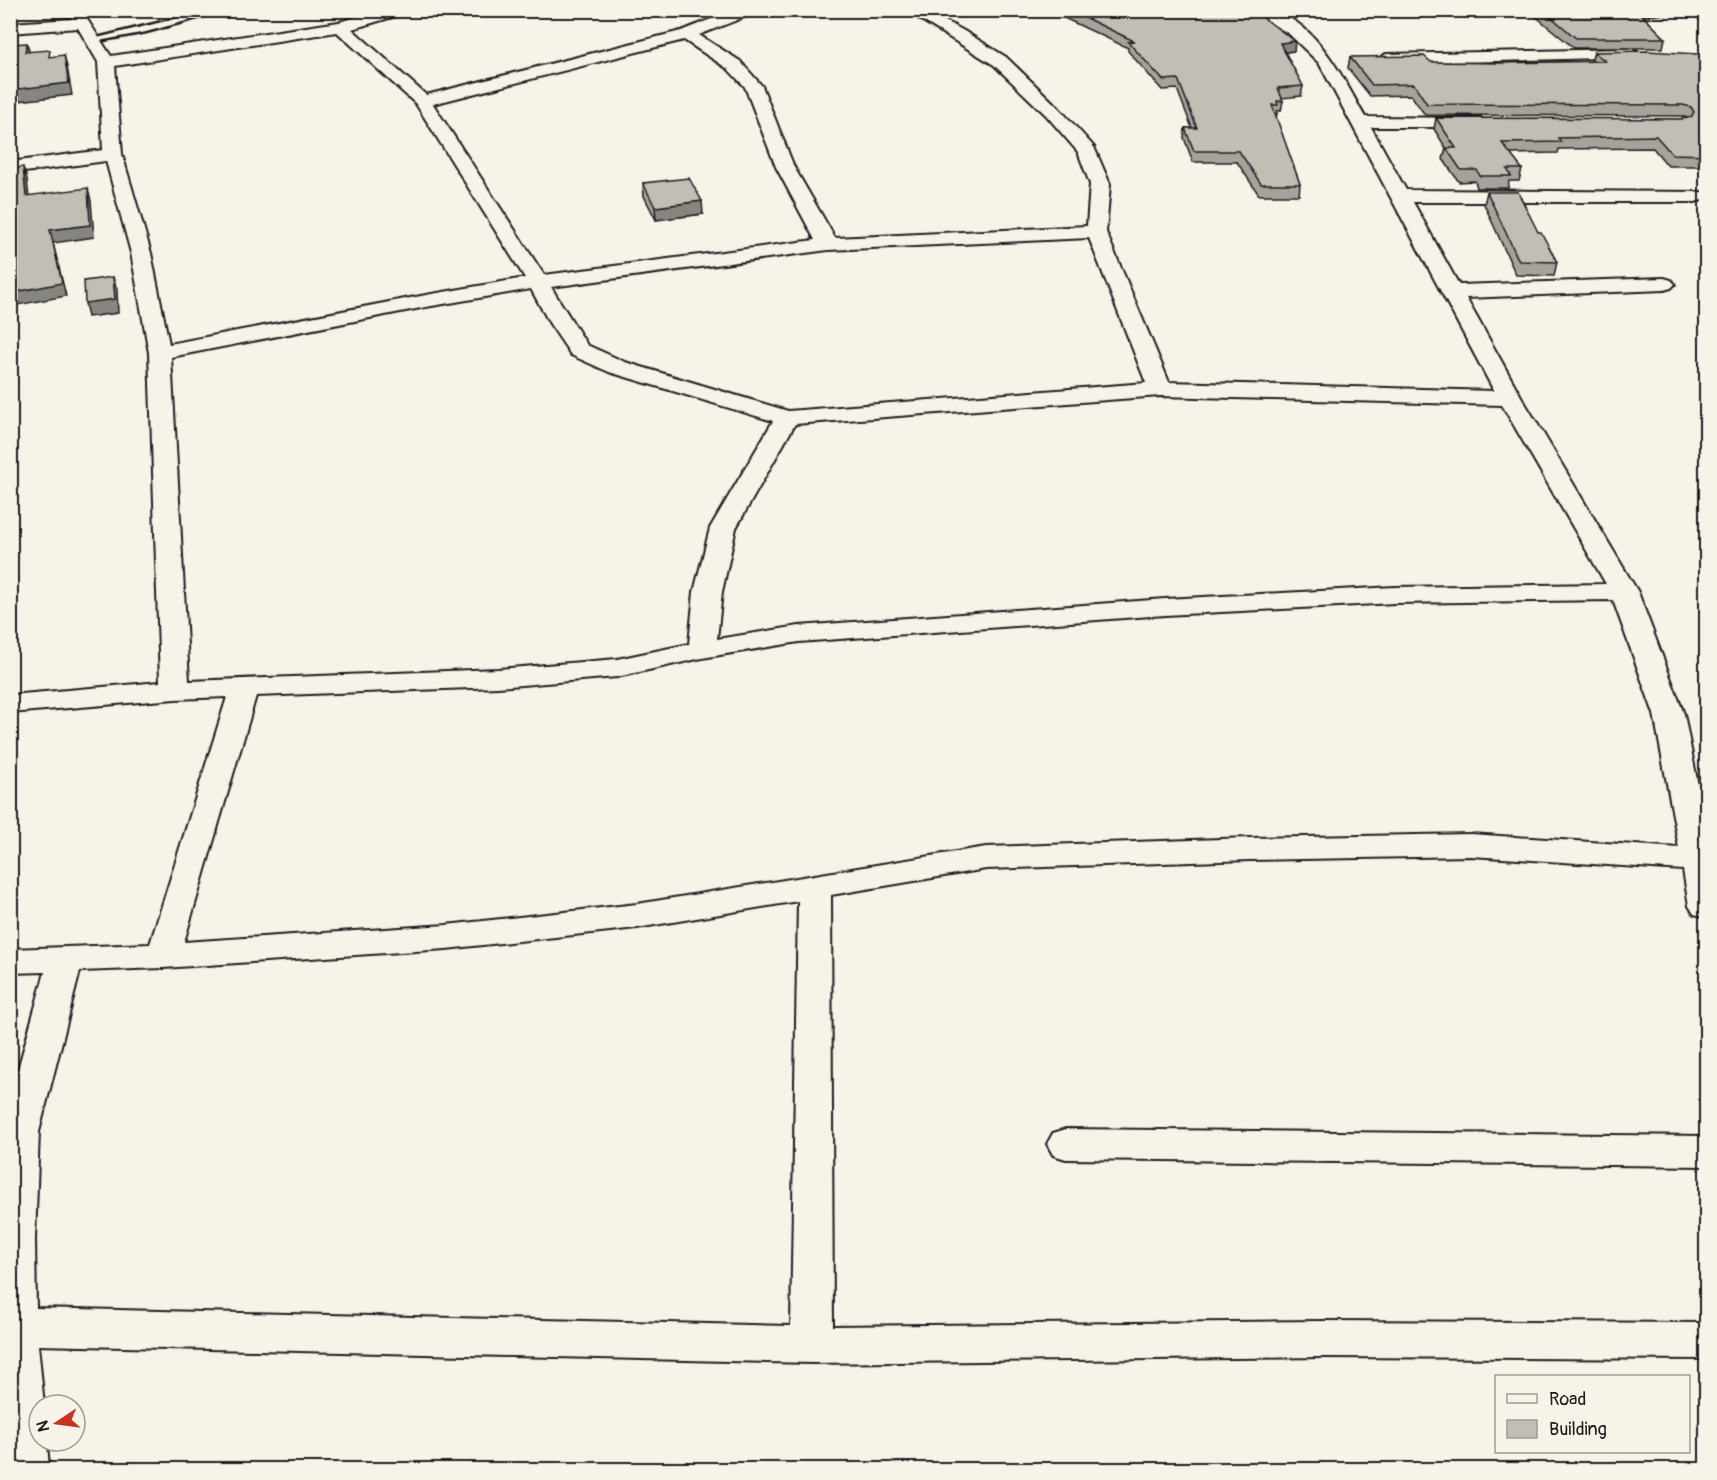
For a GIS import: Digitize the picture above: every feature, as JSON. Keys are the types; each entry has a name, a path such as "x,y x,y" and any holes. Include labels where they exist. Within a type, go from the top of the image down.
{"street":[{"path":"106,62 342,27 400,10"},
{"path":"423,101 687,34 749,10"},
{"path":"912,10 958,34 1000,61 1052,111 1087,151 1100,184 1096,232 1160,389"},
{"path":"1261,11 1285,22 1338,61 1361,122 1400,196 1510,398 1624,592 1669,714 1696,860 1707,906"},
{"path":"10,28 83,24 106,62 113,154 141,253 160,353 175,690"},
{"path":"342,27 423,101 579,350 617,367 787,418 1160,389 1510,398"},
{"path":"687,34 734,65 753,86 785,167 828,244"},
{"path":"1373,60 1644,54"},
{"path":"1361,122 1492,122"},
{"path":"10,168 113,154"},
{"path":"1400,196 1695,196"},
{"path":"160,353 415,303 538,282 828,244 1096,232"},
{"path":"1452,292 1664,284"},
{"path":"702,650 708,592 723,528 787,418"},
{"path":"10,704 175,690 498,678 617,668 702,650 799,634 1154,608 1395,595 1624,592"},
{"path":"163,956 244,688"},
{"path":"10,961 163,956 446,938 637,916 986,858 1239,849 1471,845 1696,860"},
{"path":"812,1346 815,886"},
{"path":"27,1470 16,1326 15,1239 20,1132 66,960"},
{"path":"1066,1144 1707,1151"},
{"path":"16,1326 812,1346 1323,1339 1707,1341"}],"lane":[{"path":"83,24 146,30 222,10"}],"building":[{"path":"1069,10 1249,10 1295,41 1280,43 1303,86 1278,88 1283,101 1277,101 1278,105 1272,105 1300,184 1261,184 1239,151 1194,151 1185,128 1197,128 1178,79 1163,80 1128,42 1134,41"},
{"path":"1543,10 1637,10 1665,38 1576,38"},
{"path":"27,43 25,52 50,50 49,57 64,55 69,83 10,90 10,44"},
{"path":"1707,50 1707,155 1672,154 1656,136 1558,138 1561,142 1502,143 1522,169 1507,169 1511,176 1480,176 1477,170 1461,170 1446,148 1456,148 1436,118 1683,119 1691,117 1694,112 1691,107 1683,105 1427,104 1414,84 1372,85 1350,57 1424,56 1431,62 1605,61 1594,52 1647,51 1697,54"},
{"path":"23,167 26,196 88,188 90,225 50,230 62,283 10,293 10,169"},
{"path":"689,178 702,201 655,207 643,183"},
{"path":"1487,192 1518,192 1538,232 1541,232 1557,262 1519,261"},
{"path":"113,277 115,299 85,303 84,281"}]}
